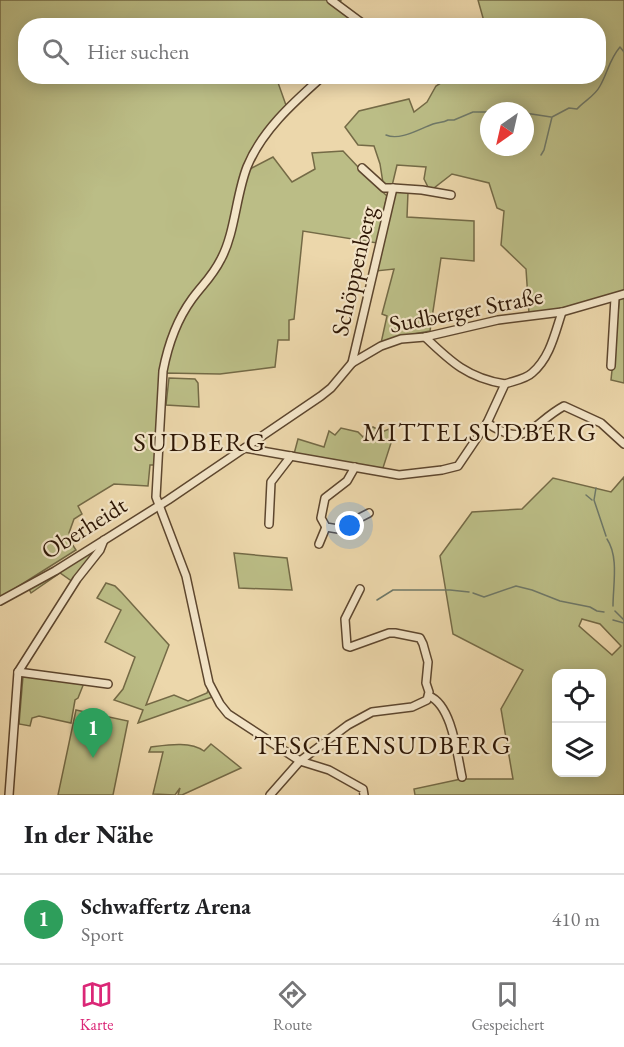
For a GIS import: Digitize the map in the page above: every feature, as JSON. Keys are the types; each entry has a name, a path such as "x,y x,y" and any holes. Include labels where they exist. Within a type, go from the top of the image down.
{"street":[{"path":"331,0 355,18"},
{"path":"314,84 285,111 258,147 247,167 223,256 175,329 167,351 164,371 156,497 186,576 209,683 220,704 228,714 300,761 337,775 363,789 364,795"},
{"name":"Schöppenberg","path":"362,168 384,188 451,195"},
{"name":"Schöppenberg","path":"352,363 393,188"},
{"name":"Sudberger Straße","path":"159,506 331,388 352,363 381,346 401,339 425,337 498,320 562,312 624,294"},
{"path":"611,366 615,298"},
{"path":"425,337 460,368 486,381 505,384 531,374 536,369 550,347 562,312"},
{"path":"245,448 407,476 458,466 487,423 505,384"},
{"path":"487,423 505,434 519,435 539,425 564,406 601,423 624,444"},
{"path":"269,524 271,482 291,456"},
{"path":"326,527 321,518 325,498 347,481 355,468"},
{"name":"Oberheidt","path":"0,601 55,571 159,506"},
{"path":"326,527 338,529 369,513"},
{"path":"319,544 326,527"},
{"path":"9,795 18,672 77,579 100,550 104,540"},
{"path":"270,795 300,761 348,725 372,711 412,706 428,700 426,683 428,662 420,638 389,633 347,645 345,619 360,589"},
{"path":"18,672 108,684"},
{"path":"429,696 435,698 448,718 462,777"}],"green space":[{"path":"0,0 341,0 339,7 352,18 18,18 18,84 278,84 287,108 258,140 248,170 273,157 292,182 315,169 312,153 343,151 387,196 377,243 303,231 294,319 289,320 289,340 278,340 275,367 220,374 164,373 155,465 150,465 148,486 114,484 78,506 82,514 74,519 69,533 75,542 72,544 76,550 0,598"},
{"path":"478,0 624,0 624,383 611,380 620,293 551,311 529,314 526,269 501,245 504,211 497,208 489,183 452,174 430,191 424,179 426,167 397,165 392,186 383,183 374,146 358,145 345,127 359,111 409,99 414,112 427,102 439,84 606,84 606,18 483,18"},
{"path":"395,191 408,192 407,217 474,221 474,261 441,258 430,331 381,343 387,316 382,314 394,269 376,271"},
{"path":"169,378 195,379 198,383 199,407 166,405"},
{"path":"373,427 382,432 389,429 391,443 382,471 294,454 298,439 324,447 329,431 335,435 341,428 358,432 363,437"},
{"path":"624,477 624,795 415,795 414,789 461,779 513,779 501,709 523,670 453,634 440,556 472,512 522,509 553,478 611,492","holes":["582,619 600,624 621,646 612,655 579,626"]},
{"path":"94,551 73,582 60,573 31,593 29,589"},
{"path":"234,553 287,558 292,590 239,588"},
{"path":"106,583 115,586 169,645 146,705 174,695 188,701 207,693 208,690 212,697 138,723 143,710 114,700 123,689 135,657 105,642 121,610 97,598"},
{"path":"23,676 84,683 75,700 71,723 39,716 32,718 30,726 19,724"},
{"path":"76,710 128,721 113,795 58,795"},
{"path":"211,744 241,768 182,795 178,795 180,788 175,795 153,794 163,752 149,752 151,747 185,745 204,751"}],"waterway":[{"path":"606,73 620,47 624,52"},
{"path":"541,155 552,117 569,108 577,109 598,90 601,84"},
{"path":"386,135 397,137 433,124 480,112"},
{"path":"534,114 551,117"},
{"path":"596,488 594,500 606,536"},
{"path":"586,495 592,500"},
{"path":"607,539 611,546 614,563 613,606"},
{"path":"473,593 484,597 516,586 560,601 604,612"},
{"path":"377,600 393,590 469,592"},
{"path":"615,611 624,620"},
{"path":"613,620 624,623"}],"place":[{"name":"Schwaffertz Arena","path":"93,758"}],"district":[{"name":"MITTELSUDBERG","path":"480,432"},
{"name":"SUDBERG","path":"200,442"},
{"name":"TESCHENSUDBERG","path":"383,745"}]}
